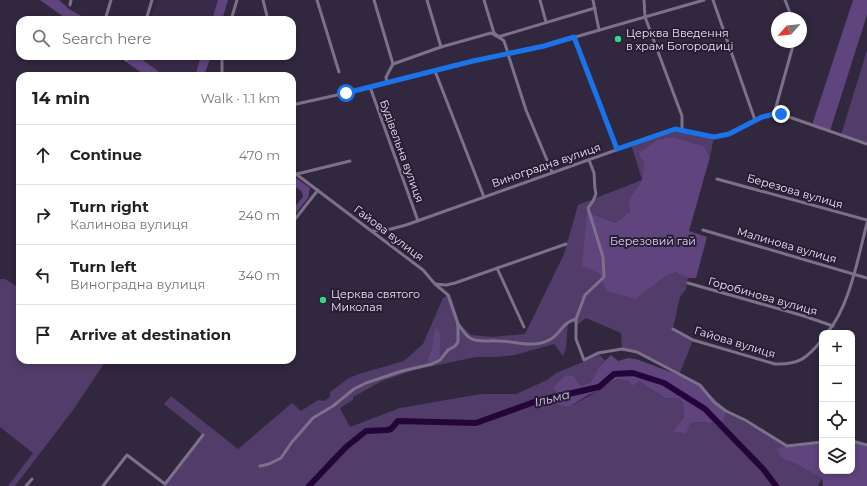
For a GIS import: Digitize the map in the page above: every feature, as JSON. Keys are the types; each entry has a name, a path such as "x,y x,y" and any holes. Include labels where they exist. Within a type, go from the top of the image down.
{"street":[{"path":"70,5 71,0"},
{"path":"106,16 111,0"},
{"path":"147,16 152,0"},
{"path":"232,16 237,0"},
{"path":"262,0 267,16"},
{"path":"317,0 339,72"},
{"path":"374,0 393,64"},
{"path":"427,0 441,47"},
{"path":"484,0 494,33 498,37"},
{"path":"540,0 546,22"},
{"path":"593,0 599,30"},
{"path":"644,0 645,17 682,116 682,130"},
{"path":"296,104 387,83 507,52 544,46 704,0"},
{"path":"713,0 756,120"},
{"path":"785,0 790,12"},
{"path":"498,37 595,8"},
{"path":"387,83 386,77 393,64 441,47 491,33 504,41 526,110 552,172"},
{"path":"574,37 617,149"},
{"path":"792,48 774,114 792,118 867,144"},
{"path":"222,60 222,72"},
{"path":"435,71 484,197"},
{"name":"Будівельна вулиця","path":"370,87 418,221"},
{"name":"Виноградна вулиця","path":"372,231 391,229 418,221 666,131 675,129 714,137 729,134 756,120 774,114"},
{"path":"589,160 594,173 596,194 588,208 603,256 604,277 585,295 576,319 576,339 584,360 598,353 622,349 637,352 700,384 714,402 726,411 745,420 787,446 819,442"},
{"path":"297,174 350,161"},
{"name":"Гайова вулиця","path":"297,174 423,270 435,284 448,295 458,324"},
{"name":"Березова вулиця","path":"717,179 867,222"},
{"path":"296,219 318,190"},
{"path":"830,330 840,313 853,274 867,222"},
{"name":"Малинова вулиця","path":"703,230 867,278"},
{"path":"435,284 446,285 455,283 566,244"},
{"path":"497,268 524,327"},
{"name":"Горобинова вулиця","path":"688,283 804,316 833,326"},
{"path":"458,324 470,338 485,341 536,344 547,342 554,338 568,321 576,319"},
{"path":"260,466 269,464 281,458 292,442 313,418 334,406 354,389 366,383 402,371 432,364 440,360 448,350 455,346 458,342 458,324"},
{"name":"Гайова вулиця","path":"673,329 693,340 775,364 788,364 805,358 819,344"},
{"path":"103,486 127,455 165,484 203,435"},
{"path":"855,442 867,445"},
{"path":"26,486 32,479"}],"shaded area":[{"path":"158,0 218,0 213,16 152,16"},
{"path":"867,50 867,143 841,135"},
{"path":"143,60 200,60 196,72 159,72"},
{"path":"675,129 714,137 710,157 704,146 673,137 638,154 644,163 642,180 631,144"},
{"path":"642,180 628,200 630,211 616,223 587,212 600,274 634,298 663,278 675,272 688,278 686,289 680,297 673,328 693,340 679,375 635,352 622,349 621,333 586,318 576,326 576,319 568,321 566,348 563,356 554,344 515,355 476,357 414,370 382,381 353,397 353,400 340,408 350,427 400,408 481,394 516,394 547,380 556,373 583,362 584,360 598,353 605,361 599,367 590,382 581,386 574,376 569,407 618,379 639,381 665,398 681,399 684,417 673,431 690,423 724,421 726,411 787,446 782,459 794,463 822,478 818,486 164,486 203,435 164,404 171,396 238,449 292,403 301,411 318,400 324,401 330,397 330,392 349,378 404,361 423,344 443,298 450,294 460,324 471,335 492,337 525,334 564,254 578,205"},
{"path":"0,279 5,279 16,286 16,364 103,364 73,410 15,486 8,486 33,453 0,427"}],"green space":[{"path":"40,0 59,0 69,9 81,16 62,16"},
{"path":"218,0 228,0 223,16 213,16"},
{"path":"853,0 867,0 867,15 830,131 812,125"},
{"path":"124,60 143,60 159,72 140,72"},
{"path":"200,60 210,60 205,72 196,72"},
{"name":"Березовий гай","path":"673,137 704,146 710,157 689,231 707,237 696,278 688,278 675,272 663,278 635,299 606,291 600,274 582,266 587,212 616,223 630,211 628,200 642,180 644,163 638,154 657,140"},
{"path":"296,178 310,188 308,198 296,213 296,205 303,197 302,192 296,187"},
{"path":"436,328 440,335 440,356 433,363 428,360 432,350"},
{"path":"611,355 618,361 628,358 636,359 679,375 700,385 726,411 724,421 690,423 686,434 673,431 684,417 681,399 665,398 639,381 632,386 629,381 618,379 569,407 558,405 557,393 553,387 566,375 574,376 581,386 590,382 599,367"},
{"path":"819,442 819,474 855,474 855,442 867,445 867,486 823,486 822,478 794,463 782,459 776,449 787,446"}],"waterway":[{"name":"Ільма","path":"309,486 346,447 366,431 391,429 398,421 476,423 537,401 599,387 614,374 633,373 664,383 705,409 764,470 776,486"}],"place":[{"name":"Церква Введення в храм Богородиці","path":"618,39"},
{"name":"Церква святого Миколая","path":"323,300"}],"route":[{"path":"346,93 473,61 520,52 574,37 617,149 675,129 714,137 729,134 762,117 781,114"}]}
